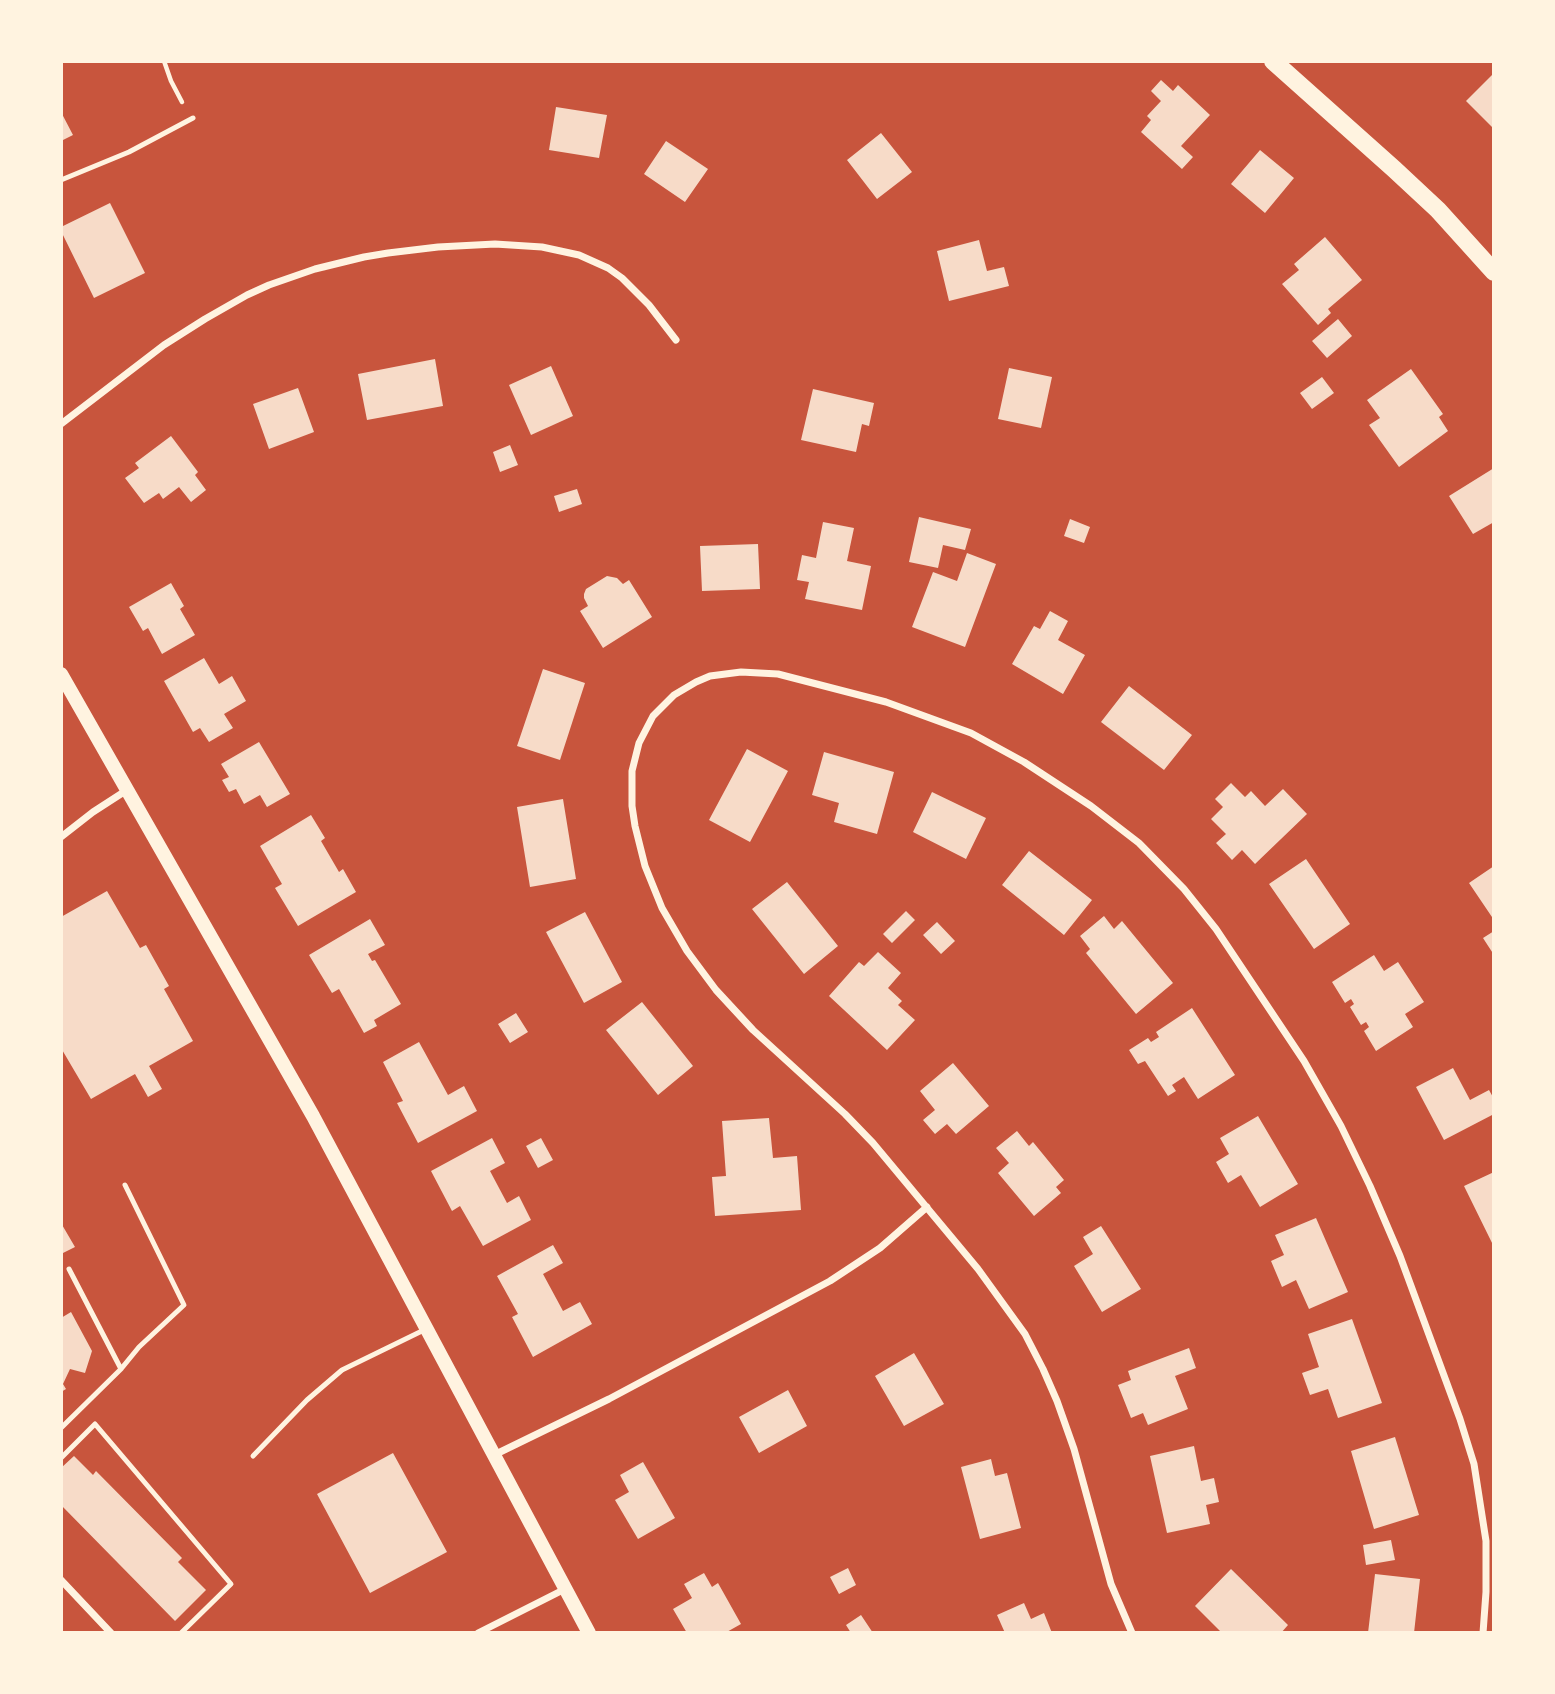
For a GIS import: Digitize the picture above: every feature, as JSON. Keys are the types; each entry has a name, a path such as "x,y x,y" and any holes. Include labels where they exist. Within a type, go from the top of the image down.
{"main road":[{"path":"1273,61 1438,210 1494,272"},
{"path":"61,674 313,1116 589,1633"}],"street":[{"path":"61,425 164,345 247,295 315,269 388,253 495,244 542,247 579,255 608,268 622,278 649,305 676,340"},
{"path":"1132,1633 1111,1584 1074,1449 1057,1401 1025,1334 1004,1303 873,1143 752,1030 716,990 687,951 662,908 645,866 635,826 632,771 639,743 653,716 674,695 696,682 710,676 741,671 778,674 886,702 971,733 1024,762 1091,806 1139,843 1184,889 1216,929 1304,1061 1370,1186 1400,1256 1474,1464 1486,1541 1483,1633"},
{"path":"61,836 127,790"},
{"path":"494,1455 609,1399 831,1281 880,1248 927,1207"},
{"path":"61,1580 111,1633"},
{"path":"478,1633 565,1588"}],"lane":[{"path":"61,180 129,152 192,118"},
{"path":"61,1429 121,1369 146,1339 184,1305 125,1185"},
{"path":"69,1269 121,1369"},
{"path":"253,1456 307,1400 342,1370 427,1329"},
{"path":"61,1458 95,1424 230,1584 181,1633"}],"path":[{"path":"164,61 192,118"}],"building":[{"path":"1494,73 1494,129 1466,101"},
{"path":"1161,80 1173,91 1178,85 1210,115 1181,146 1193,157 1182,169 1141,132 1151,120 1147,116 1161,101 1151,91"},
{"path":"556,107 607,115 599,158 549,150"},
{"path":"61,112 73,135 61,141"},
{"path":"881,133 912,172 877,199 847,160"},
{"path":"666,141 708,169 685,202 644,174"},
{"path":"1260,150 1294,178 1265,213 1231,184"},
{"path":"110,203 145,273 94,298 61,227"},
{"path":"1325,237 1362,280 1328,309 1331,313 1318,325 1282,284 1299,270 1294,264"},
{"path":"979,240 987,271 1004,267 1009,286 949,301 937,251"},
{"path":"1338,319 1352,336 1327,358 1312,341"},
{"path":"435,359 443,406 367,420 358,374"},
{"path":"551,366 573,416 531,435 509,385"},
{"path":"1009,368 1052,377 1041,428 998,419"},
{"path":"1411,369 1443,414 1439,417 1448,431 1399,467 1369,425 1380,418 1367,400"},
{"path":"1322,377 1334,393 1312,409 1300,393"},
{"path":"298,388 314,432 269,449 253,404"},
{"path":"813,389 874,403 869,426 862,424 856,452 801,440"},
{"path":"171,436 198,472 195,475 206,490 191,502 179,487 163,499 159,493 144,503 125,478 139,468 135,463"},
{"path":"510,445 518,465 500,472 493,452"},
{"path":"1494,468 1494,522 1473,534 1449,496"},
{"path":"577,489 582,504 559,512 554,496"},
{"path":"919,517 971,529 965,550 943,545 938,568 909,562"},
{"path":"1070,519 1090,527 1084,543 1064,536"},
{"path":"823,522 854,528 847,561 871,566 862,610 805,599 809,582 797,580 802,555 816,558"},
{"path":"758,544 760,589 702,591 700,546"},
{"path":"967,553 996,564 965,647 912,627 933,572 957,581"},
{"path":"607,576 617,578 623,584 629,580 652,617 603,648 580,611 588,606 584,598 586,589"},
{"path":"171,583 184,606 180,609 195,635 162,654 148,628 143,631 129,607"},
{"path":"1050,611 1068,621 1058,640 1085,655 1063,694 1012,664 1034,626 1040,629"},
{"path":"204,658 219,684 232,676 246,701 224,714 233,728 209,742 200,728 193,732 164,681"},
{"path":"543,669 585,683 560,760 517,746"},
{"path":"1129,686 1192,735 1164,770 1101,722"},
{"path":"259,742 290,794 267,807 260,795 244,804 236,789 229,792 222,780 229,777 221,764"},
{"path":"747,749 788,771 750,842 709,820"},
{"path":"824,752 894,772 877,834 834,822 839,803 812,795"},
{"path":"1231,783 1245,797 1251,791 1265,806 1283,789 1307,814 1255,864 1242,850 1232,860 1216,843 1226,834 1211,819 1223,807 1215,799"},
{"path":"932,792 986,818 966,859 913,832"},
{"path":"563,799 576,879 530,887 517,807"},
{"path":"311,815 325,838 321,841 339,872 343,869 356,892 298,926 275,888 282,884 260,846"},
{"path":"1029,851 1092,900 1064,935 1002,885"},
{"path":"1306,859 1350,924 1314,949 1269,884"},
{"path":"1494,866 1494,920 1469,883"},
{"path":"787,882 838,946 804,974 752,909"},
{"path":"107,891 140,948 146,945 169,986 164,989 193,1041 149,1066 162,1089 148,1097 135,1074 91,1099 61,1048 61,917"},
{"path":"906,911 915,920 892,943 883,934"},
{"path":"585,912 622,982 584,1003 546,932"},
{"path":"1104,916 1114,929 1122,921 1173,983 1136,1014 1086,953 1090,949 1080,936"},
{"path":"370,919 385,945 368,954 372,961 375,960 401,1004 374,1020 377,1026 364,1033 339,989 332,993 309,955"},
{"path":"937,922 955,941 941,954 923,935"},
{"path":"1494,931 1494,955 1483,938"},
{"path":"878,952 901,973 888,988 902,1001 898,1005 915,1020 887,1050 829,996 859,962 864,966"},
{"path":"1374,955 1384,971 1398,962 1424,1002 1405,1014 1413,1027 1376,1051 1364,1031 1369,1027 1366,1022 1361,1025 1350,1007 1354,1004 1351,999 1345,1003 1332,982"},
{"path":"642,1002 693,1066 658,1095 606,1030"},
{"path":"1192,1008 1235,1075 1198,1099 1184,1077 1172,1085 1176,1091 1168,1096 1145,1061 1138,1064 1129,1050 1148,1038 1151,1042 1159,1037 1156,1032"},
{"path":"516,1013 528,1032 510,1043 498,1024"},
{"path":"419,1042 448,1095 464,1086 477,1111 418,1143 397,1103 403,1101 383,1062"},
{"path":"953,1063 989,1106 956,1134 947,1124 935,1134 923,1120 935,1110 920,1091"},
{"path":"1453,1068 1470,1100 1489,1090 1494,1099 1494,1114 1444,1140 1416,1087"},
{"path":"1258,1116 1298,1184 1260,1207 1241,1175 1228,1183 1216,1162 1229,1154 1220,1138"},
{"path":"769,1118 773,1158 797,1156 801,1210 715,1216 712,1177 726,1176 722,1121"},
{"path":"1017,1131 1029,1146 1033,1142 1064,1180 1056,1187 1061,1193 1034,1216 998,1173 1009,1163 996,1148"},
{"path":"492,1138 505,1163 490,1171 507,1203 519,1196 531,1220 483,1246 460,1206 452,1211 431,1171"},
{"path":"541,1138 553,1160 538,1168 526,1146"},
{"path":"1494,1172 1494,1247 1464,1186"},
{"path":"1316,1218 1348,1292 1309,1309 1296,1280 1282,1287 1271,1261 1284,1255 1275,1235"},
{"path":"61,1223 75,1247 61,1254"},
{"path":"1101,1226 1141,1289 1102,1312 1074,1266 1093,1254 1083,1237"},
{"path":"553,1245 563,1263 543,1274 563,1311 580,1302 592,1324 533,1357 512,1317 518,1314 497,1276"},
{"path":"71,1312 92,1351 85,1373 70,1369 63,1384 66,1389 61,1392 61,1318"},
{"path":"1352,1319 1382,1403 1338,1418 1328,1389 1310,1395 1302,1373 1319,1367 1308,1334"},
{"path":"1189,1348 1196,1368 1175,1376 1188,1409 1148,1425 1143,1413 1131,1418 1118,1385 1131,1380 1128,1371"},
{"path":"914,1353 944,1404 904,1426 875,1376"},
{"path":"788,1390 807,1426 759,1453 739,1417"},
{"path":"1395,1437 1419,1515 1374,1529 1351,1451"},
{"path":"1194,1446 1201,1481 1214,1478 1219,1502 1206,1505 1210,1524 1167,1533 1150,1456"},
{"path":"393,1453 447,1552 370,1593 317,1494"},
{"path":"74,1456 93,1475 96,1471 182,1558 178,1562 206,1590 175,1621 61,1505 61,1468"},
{"path":"991,1459 995,1476 1007,1473 1021,1528 980,1539 961,1467"},
{"path":"643,1462 675,1518 638,1539 615,1500 629,1492 620,1475"},
{"path":"1391,1540 1395,1560 1366,1565 1363,1545"},
{"path":"848,1568 856,1585 839,1594 830,1577"},
{"path":"1231,1569 1288,1625 1281,1633 1222,1633 1195,1606"},
{"path":"704,1573 712,1587 718,1583 741,1624 725,1633 687,1633 673,1609 692,1598 684,1584"},
{"path":"1375,1574 1420,1579 1414,1633 1368,1633"},
{"path":"1024,1603 1031,1619 1044,1613 1052,1633 1005,1633 997,1615"},
{"path":"861,1615 873,1633 851,1633 846,1625"}]}
